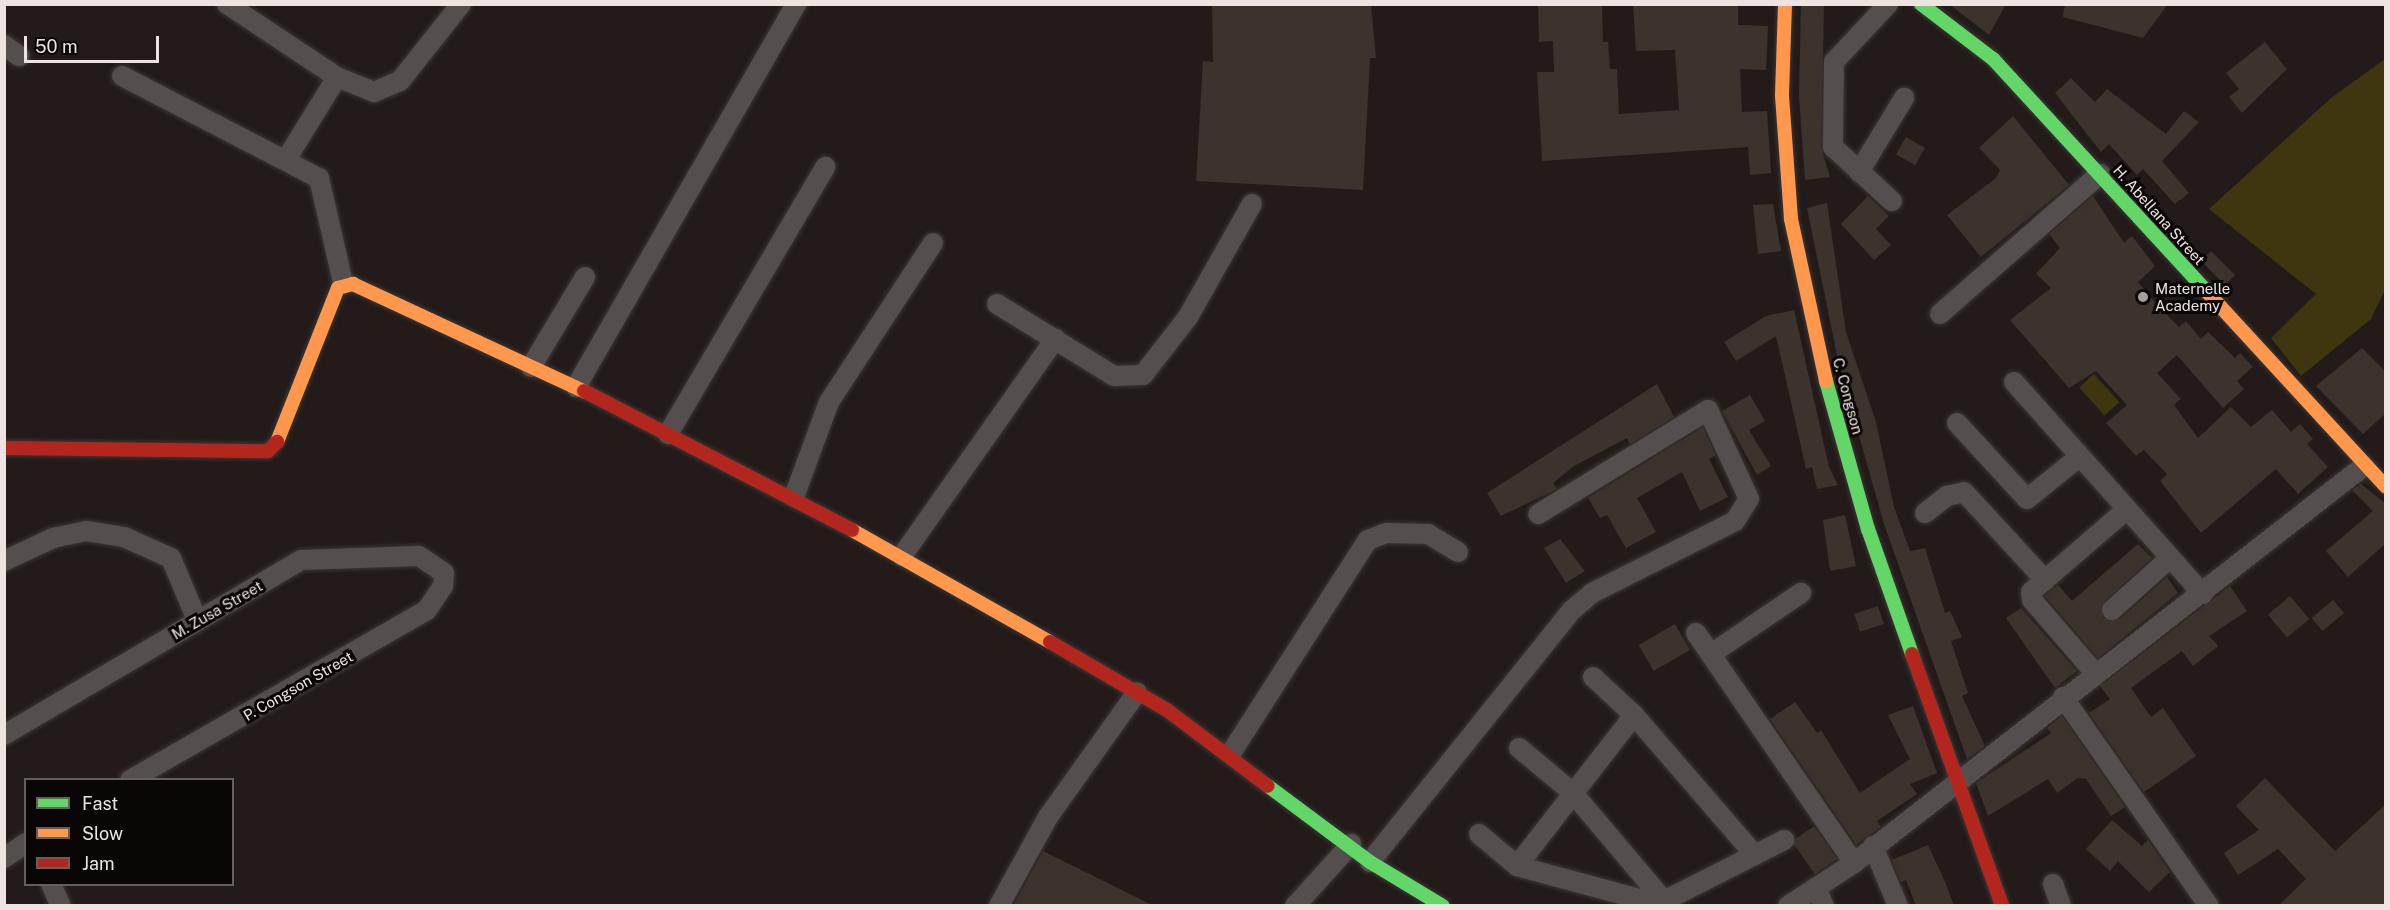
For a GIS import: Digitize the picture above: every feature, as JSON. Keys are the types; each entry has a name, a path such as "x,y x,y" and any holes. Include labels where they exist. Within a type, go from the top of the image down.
{"street":[{"path":"227,4 337,77 374,92 388,90 461,4"},
{"path":"576,387 796,4"},
{"name":"C. Congson","path":"1785,4 1782,96 1791,219 1823,369 1868,529 2002,906"},
{"path":"1888,4 1833,62 1833,147 1892,201"},
{"name":"H. Abellana Street","path":"1921,4 1993,59 2385,487"},
{"path":"4,448 268,451 283,435 343,283 319,178 287,158 122,76"},
{"path":"287,158 337,77"},
{"path":"1858,172 1904,98"},
{"path":"668,434 825,167"},
{"path":"1940,314 2100,174"},
{"path":"997,304 1114,376 1143,375 1188,317 1252,204"},
{"path":"794,497 829,402 933,243"},
{"path":"531,367 585,277"},
{"path":"343,283 576,387 794,497 902,556 1137,692 1230,753 1351,844 1370,862 1443,906"},
{"path":"902,556 1055,339"},
{"path":"2014,382 2125,511 2203,594"},
{"path":"1370,862 1572,610 1592,593 1735,521 1749,499 1708,410 1538,514"},
{"path":"1957,423 2027,499 2079,457"},
{"path":"1788,906 1820,897 1873,846 2062,697 2203,594 2364,466"},
{"path":"1925,513 1947,496 1964,492 2045,580"},
{"path":"2095,673 2032,600 2031,592 2125,511"},
{"path":"4,561 53,538 86,531 124,537 171,558 197,620"},
{"path":"1230,753 1368,540 1386,533 1417,533 1438,536 1458,552"},
{"name":"M. Zusa Street","path":"4,735 301,560 419,556 444,573"},
{"path":"2112,610 2170,558"},
{"name":"P. Congson Street","path":"133,778 427,609 443,586 444,573"},
{"path":"1711,654 1801,593"},
{"path":"1696,633 1854,863"},
{"path":"1593,677 1634,715 1755,855"},
{"path":"999,906 1052,811 1137,692"},
{"path":"2062,697 2209,906"},
{"path":"1517,866 1572,792 1634,715"},
{"path":"1519,748 1572,792 1665,903"},
{"path":"1479,834 1517,866 1665,903 1784,840"},
{"path":"4,858 24,844"},
{"path":"1295,906 1351,844"},
{"path":"1873,846 1898,906"},
{"path":"2053,884 2061,906"},
{"path":"51,886 61,906"}],"shaded area":[{"path":"2385,59 2385,290 2371,319 2301,376 2271,338 2316,294 2209,209 2331,98"},
{"path":"2094,374 2119,402 2105,416 2079,387"}],"building":[{"path":"1212,4 1371,4 1376,58 1370,58 1363,190 1196,181 1203,61 1213,62"},
{"path":"1538,4 1602,4 1603,42 1608,42 1610,69 1617,69 1619,114 1679,110 1675,50 1636,51 1633,4 1738,4 1738,25 1768,26 1766,70 1740,69 1742,112 1767,111 1771,173 1750,175 1748,147 1542,161 1537,72 1554,72 1553,41 1539,42"},
{"path":"1801,4 1824,4 1821,147 1830,177 1805,180 1799,96"},
{"path":"1949,4 2006,4 1989,35"},
{"path":"2065,4 2168,4 2143,38 2063,17"},
{"path":"2265,42 2287,69 2242,113 2229,97 2239,89 2226,73"},
{"path":"2071,78 2095,102 2107,89 2166,134 2184,111 2199,122 2162,161 2189,193 2175,204 2143,169 2137,175 2109,144 2101,152 2055,93"},
{"path":"2013,116 2069,185 1981,257 1947,215 1996,178 2000,170 1979,148"},
{"path":"1906,137 1925,148 1915,165 1896,154"},
{"path":"1868,196 1889,216 1876,229 1891,245 1874,260 1841,224"},
{"path":"2093,196 2124,243 2132,236 2155,266 2138,282 2162,310 2179,327 2186,321 2201,339 2208,332 2235,358 2240,353 2253,367 2237,381 2244,389 2223,408 2177,355 2157,373 2181,399 2174,405 2198,438 2231,407 2251,427 2272,410 2291,432 2300,424 2313,439 2307,444 2328,467 2298,494 2276,469 2201,533 2160,481 2167,474 2144,450 2136,456 2106,423 2127,405 2096,371 2069,388 2010,320 2051,288 2036,274 2060,248 2049,234"},
{"path":"1827,203 1846,332 1876,422 1894,507 1910,551 1925,548 1945,613 1950,611 1962,637 1951,641 1968,693 1962,696 1985,746 1967,759 1884,524 1839,365 1807,208"},
{"path":"1773,204 1781,251 1758,254 1753,205"},
{"path":"2211,251 2235,275 2225,285 2201,261"},
{"path":"1794,310 1829,467 1838,485 1817,489 1812,467 1806,469 1776,336 1736,361 1724,342 1766,316"},
{"path":"2362,348 2385,371 2385,414 2363,434 2316,386"},
{"path":"1657,384 1674,417 1630,444 1627,438 1574,466 1553,483 1557,489 1501,516 1487,493"},
{"path":"1750,395 1765,421 1749,430 1771,466 1757,475 1722,411"},
{"path":"1703,427 1716,455 1709,459 1728,497 1700,511 1682,472 1637,498 1656,532 1626,548 1607,515 1600,518 1588,498"},
{"path":"2361,484 2385,503 2385,544 2348,577 2326,551 2373,511 2352,490"},
{"path":"1845,515 1856,566 1830,571 1823,520"},
{"path":"1560,539 1585,571 1566,583 1544,548"},
{"path":"2138,544 2152,558 2104,602 2103,618 2120,619 2167,577 2178,593 2098,658 2045,596 2058,585 2072,601"},
{"path":"2230,586 2247,611 2209,636 2218,646 2193,666 2182,651 2131,688 2151,717 2163,708 2196,756 2144,792 2089,713 2110,699 2100,686"},
{"path":"2290,596 2309,619 2287,638 2268,615"},
{"path":"2333,600 2344,613 2322,631 2312,618"},
{"path":"1878,606 1884,624 1860,632 1854,614"},
{"path":"2021,608 2077,671 2055,688 2006,618"},
{"path":"1675,624 1690,650 1654,671 1639,645"},
{"path":"1795,702 1817,733 1821,730 1860,793 1910,759 1888,715 1913,706 1937,773 1910,784 1917,794 1877,821 1881,827 1856,844 1770,719"},
{"path":"2062,716 2125,807 2111,816 2086,779 2078,778 2057,793 2048,779 1988,816 1976,783 2051,733 2047,728"},
{"path":"2265,778 2335,851 2385,805 2385,906 2278,906 2306,879 2278,849 2238,875 2224,853 2259,830 2236,806"},
{"path":"2112,820 2142,846 2148,840 2170,872 2149,892 2118,861 2110,871 2086,849"},
{"path":"1814,826 1837,859 1815,874 1792,841"},
{"path":"1928,845 1954,906 1916,906 1906,880 1901,882 1892,860"},
{"path":"1043,851 1154,906 1013,906"}],"traffic: fast":[{"path":"1921,4 1993,59 2206,291"},
{"path":"1826,381 1868,529 1912,654"},
{"path":"1268,786 1370,862 1443,906"}],"traffic: slow":[{"path":"1785,4 1782,96 1791,219 1826,381"},
{"path":"277,442 338,288 353,284 584,391"},
{"path":"2206,291 2386,487"},
{"path":"852,530 1050,642"}],"traffic: jam":[{"path":"584,391 852,530"},
{"path":"4,448 268,451 277,442"},
{"path":"1050,642 1167,710 1268,786"},
{"path":"1912,654 2002,906"}],"place":[{"name":"Maternelle Academy","path":"2143,297"}]}
